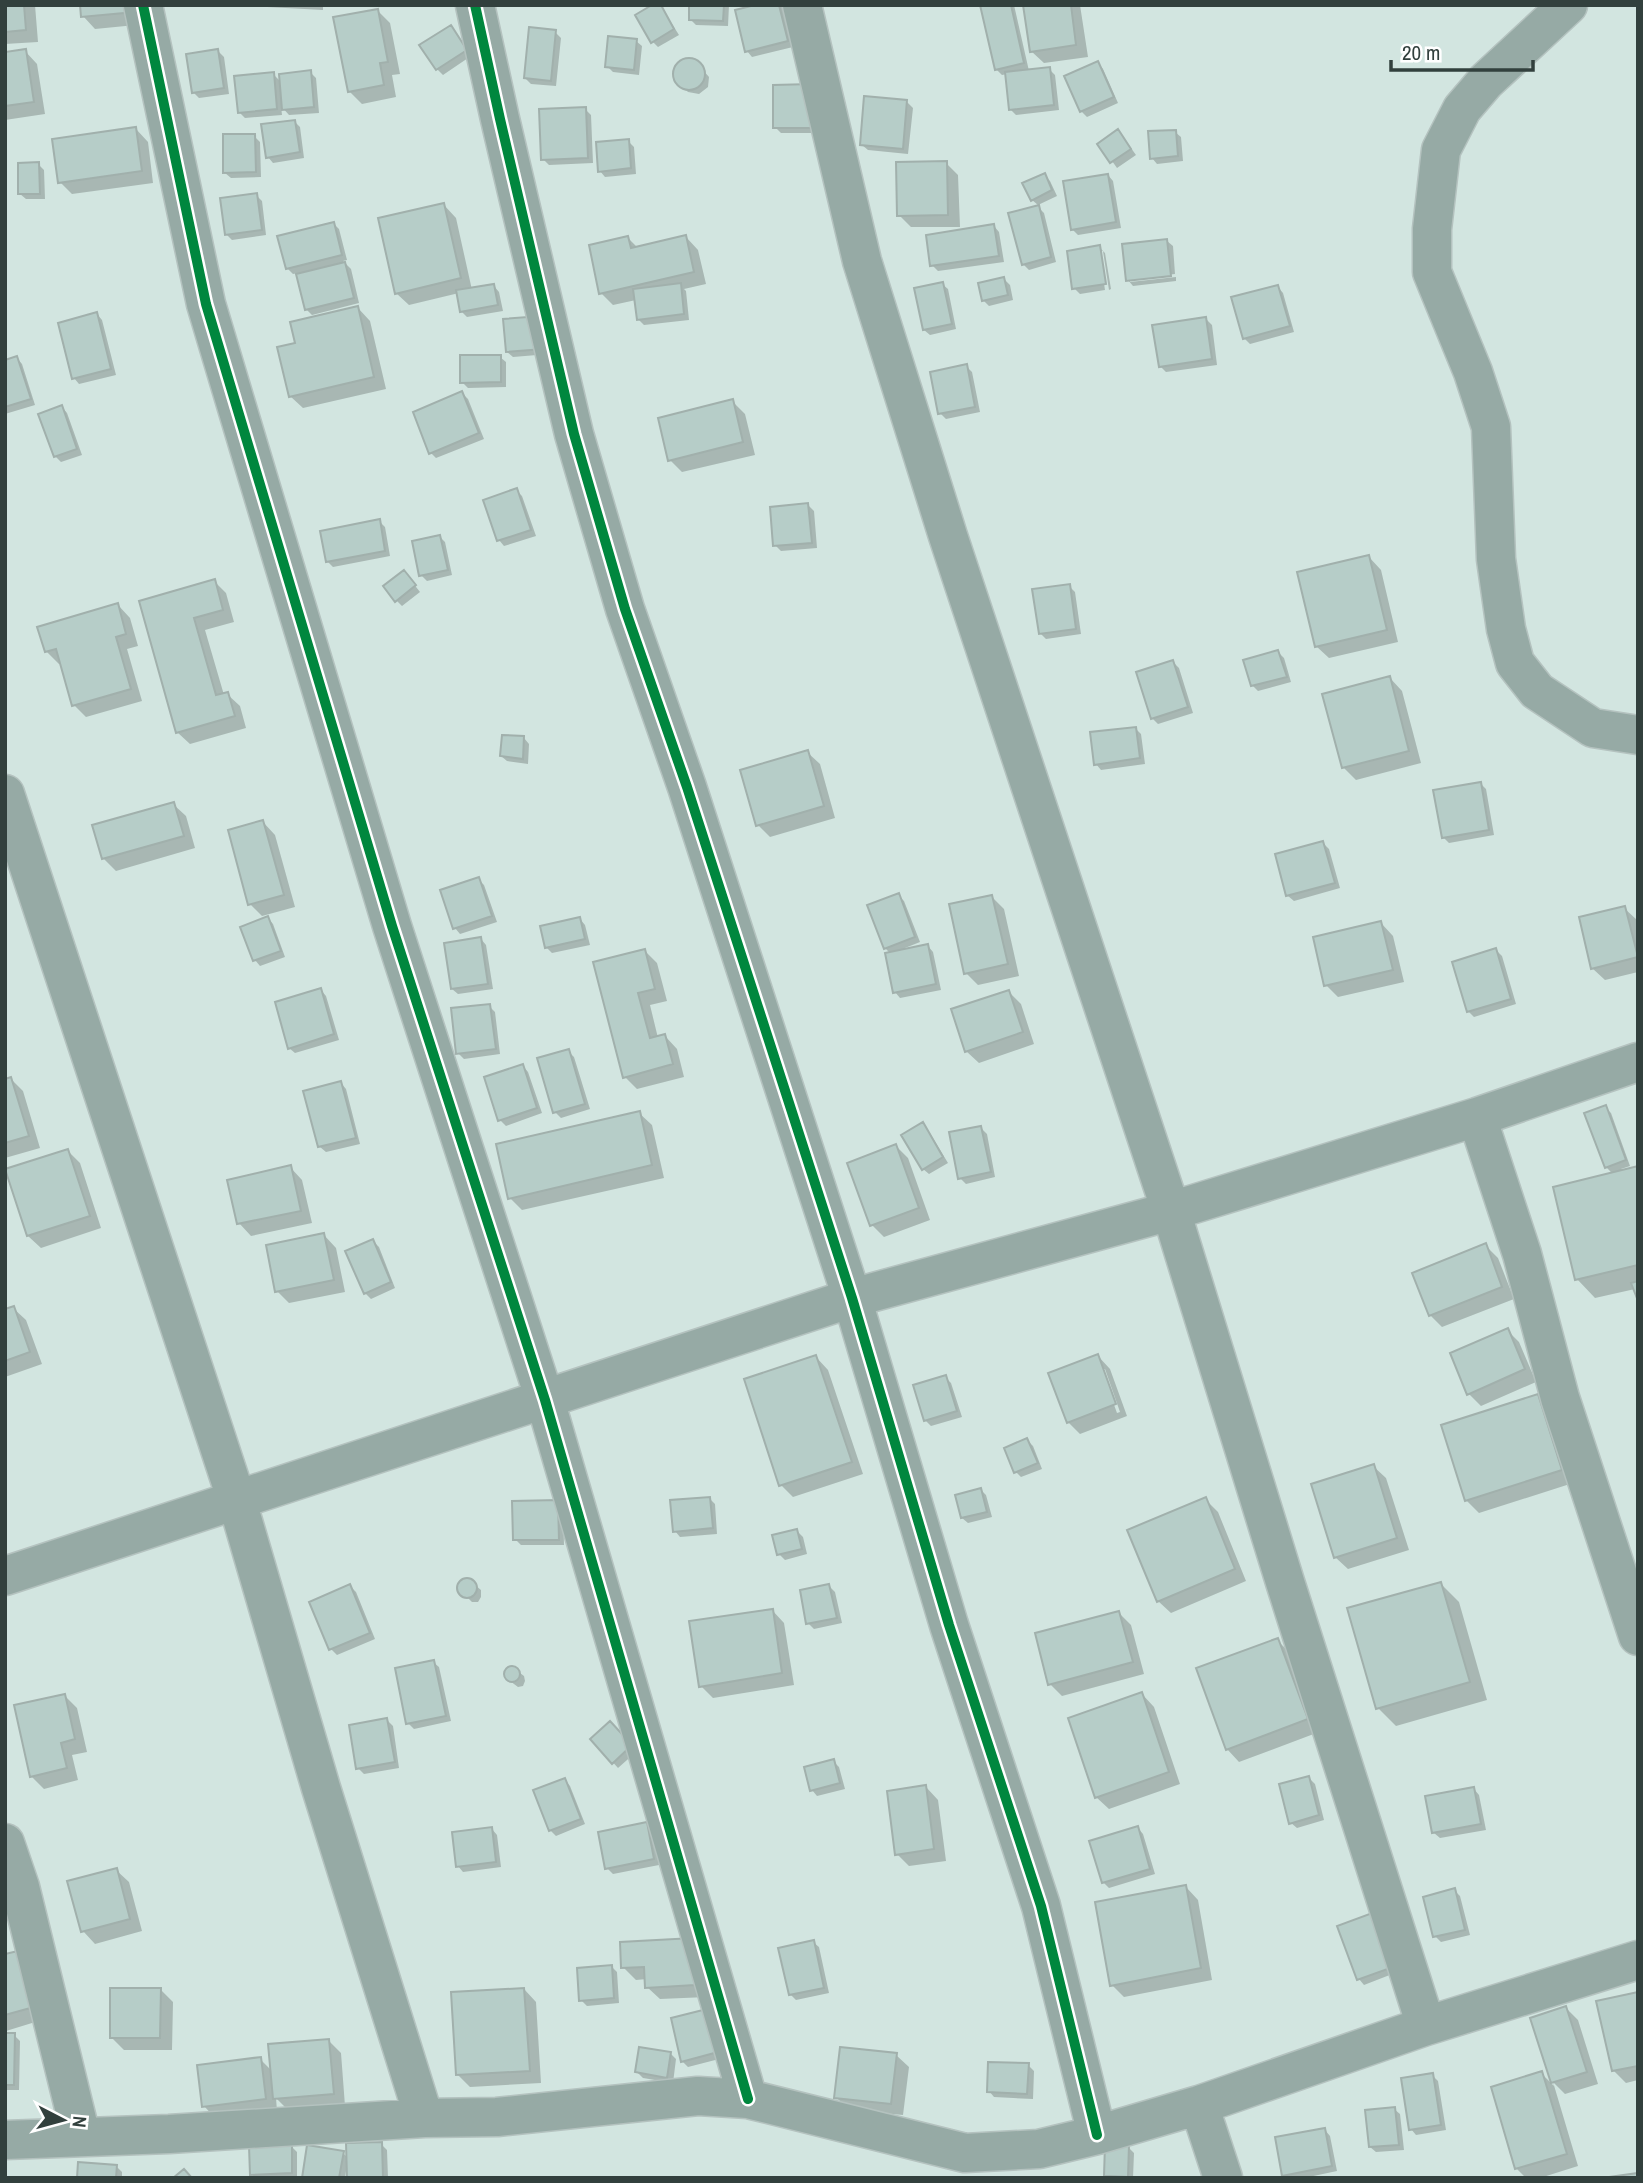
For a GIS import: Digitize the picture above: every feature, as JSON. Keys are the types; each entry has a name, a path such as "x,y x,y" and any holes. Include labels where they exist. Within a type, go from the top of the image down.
{"street":[{"path":"143,5 206,304 392,926 545,1400 748,2099"},
{"path":"475,5 574,434 625,609 687,787 852,1298 949,1625 1041,1906 1097,2135"},
{"path":"802,5 862,261 948,536 1171,1211 1426,2026"},
{"path":"1568,5 1486,81 1462,109 1441,149 1432,229 1432,272 1473,372 1491,427 1496,559 1506,629 1515,663 1537,691 1592,728 1638,735"},
{"path":"5,794 237,1501 321,1788 424,2118"},
{"path":"5,1576 852,1298 1171,1211 1477,1117 1638,1062"},
{"path":"1477,1117 1522,1254 1560,1398 1638,1636"},
{"path":"5,1843 20,1887 81,2136"},
{"path":"5,2140 169,2134 424,2118 496,2117 698,2096 748,2099 965,2153 1039,2149 1199,2105 1426,2026 1638,1960"},
{"path":"1199,2105 1223,2178"}],"building":[{"path":"5,5 24,5 26,30 5,32"},
{"path":"80,5 134,5 135,12 81,17"},
{"path":"652,5 661,5 674,29 651,43 635,15"},
{"path":"689,5 724,5 723,21 689,20"},
{"path":"755,5 779,5 788,41 745,52 735,10"},
{"path":"980,5 1011,5 1024,63 995,70"},
{"path":"1023,5 1071,5 1076,45 1030,52"},
{"path":"378,9 388,62 380,63 384,85 348,92 333,17"},
{"path":"451,25 467,50 436,70 419,45"},
{"path":"529,27 556,30 551,81 524,78"},
{"path":"608,36 637,39 634,70 605,67"},
{"path":"26,49 34,102 5,106 5,52"},
{"path":"218,49 224,88 192,93 186,54"},
{"path":"689,58 700,63 705,74 700,85 689,90 678,85 673,74 678,63"},
{"path":"1098,61 1114,97 1080,112 1064,76"},
{"path":"1050,67 1054,105 1009,110 1005,72"},
{"path":"311,70 314,107 282,110 279,74"},
{"path":"274,72 277,109 238,113 234,76"},
{"path":"812,84 812,128 773,128 773,85"},
{"path":"864,96 907,100 903,149 860,145"},
{"path":"586,107 588,158 541,160 539,109"},
{"path":"295,120 300,152 266,158 261,124"},
{"path":"136,127 142,171 58,183 52,139"},
{"path":"1118,129 1131,149 1110,163 1097,144"},
{"path":"1176,130 1178,156 1150,159 1148,131"},
{"path":"223,134 255,134 256,172 223,173"},
{"path":"629,139 631,168 598,172 596,142"},
{"path":"947,161 948,215 897,216 896,162"},
{"path":"39,162 40,194 18,194 18,163"},
{"path":"1045,173 1052,190 1031,201 1022,183"},
{"path":"1108,174 1116,222 1071,230 1063,181"},
{"path":"257,193 262,230 225,235 220,198"},
{"path":"444,203 461,278 395,294 378,218"},
{"path":"1039,205 1051,257 1022,265 1008,213"},
{"path":"334,222 342,255 286,269 277,236"},
{"path":"994,224 999,256 930,266 926,235"},
{"path":"686,235 694,272 599,294 589,245 628,236 631,248"},
{"path":"1167,239 1171,276 1126,281 1122,244"},
{"path":"1100,245 1106,284 1072,289 1067,251"},
{"path":"345,262 354,298 305,310 296,274"},
{"path":"1004,277 1008,295 982,301 978,283"},
{"path":"943,282 952,324 923,330 914,288"},
{"path":"681,283 684,314 637,320 633,289"},
{"path":"494,284 498,305 460,312 456,290"},
{"path":"1278,285 1290,326 1243,339 1231,297"},
{"path":"358,306 374,377 289,397 277,347 295,343 290,322"},
{"path":"97,312 111,369 72,379 58,323"},
{"path":"541,316 544,349 506,352 503,319"},
{"path":"1206,317 1212,359 1159,367 1152,325"},
{"path":"460,355 501,355 501,382 460,383"},
{"path":"17,356 31,399 5,407 5,360"},
{"path":"967,364 975,407 938,414 930,372"},
{"path":"462,391 479,433 429,454 413,412"},
{"path":"733,399 743,442 668,461 658,418"},
{"path":"62,405 77,449 54,457 38,414"},
{"path":"517,488 531,530 497,541 483,500"},
{"path":"808,503 812,543 773,546 770,507"},
{"path":"380,519 385,551 326,562 320,531"},
{"path":"440,535 448,570 419,576 412,541"},
{"path":"1369,555 1387,630 1315,647 1297,572"},
{"path":"404,570 416,585 395,602 383,586"},
{"path":"215,579 223,610 194,618 216,695 228,692 235,716 176,733 139,601"},
{"path":"1070,584 1076,629 1039,634 1032,589"},
{"path":"118,603 126,634 116,637 131,689 72,706 56,649 45,652 37,627"},
{"path":"1278,650 1287,677 1251,686 1243,660"},
{"path":"1173,660 1188,707 1151,719 1136,672"},
{"path":"1390,676 1409,751 1342,768 1322,694"},
{"path":"1136,727 1140,758 1094,765 1090,732"},
{"path":"502,735 524,736 523,759 500,756"},
{"path":"808,750 824,806 756,826 740,770"},
{"path":"1481,782 1489,830 1442,838 1433,790"},
{"path":"174,802 184,836 102,859 92,825"},
{"path":"263,820 284,895 248,905 228,830"},
{"path":"1323,841 1335,883 1286,896 1275,854"},
{"path":"479,877 492,916 453,929 440,890"},
{"path":"899,893 915,937 884,949 867,905"},
{"path":"992,895 1008,964 964,974 949,904"},
{"path":"1625,906 1638,957 1591,969 1579,917"},
{"path":"268,916 281,951 253,961 240,927"},
{"path":"580,917 585,939 545,948 540,926"},
{"path":"1381,921 1393,970 1324,986 1313,937"},
{"path":"481,937 488,984 451,989 444,943"},
{"path":"928,944 936,984 893,993 885,953"},
{"path":"1496,948 1511,999 1467,1012 1452,962"},
{"path":"645,949 655,989 638,993 650,1038 665,1034 673,1064 623,1078 593,962"},
{"path":"321,988 334,1034 288,1049 275,1002"},
{"path":"1009,990 1023,1032 965,1052 951,1009"},
{"path":"490,1004 496,1049 456,1054 451,1008"},
{"path":"569,1049 585,1104 553,1113 537,1058"},
{"path":"523,1064 537,1108 498,1121 484,1077"},
{"path":"11,1077 29,1136 5,1143 5,1079"},
{"path":"341,1081 356,1138 318,1147 303,1091"},
{"path":"1606,1105 1626,1160 1605,1168 1584,1113"},
{"path":"640,1111 652,1165 508,1199 496,1144"},
{"path":"923,1122 943,1157 922,1170 901,1135"},
{"path":"981,1126 991,1172 958,1179 949,1132"},
{"path":"896,1144 919,1208 870,1226 847,1163"},
{"path":"68,1149 90,1216 27,1236 5,1169"},
{"path":"291,1165 301,1211 237,1224 227,1180"},
{"path":"1638,1166 1638,1265 1575,1280 1553,1187"},
{"path":"324,1233 334,1280 275,1292 266,1245"},
{"path":"373,1239 391,1282 364,1294 345,1251"},
{"path":"1486,1243 1502,1287 1429,1316 1412,1273"},
{"path":"1638,1281 1638,1301 1631,1283"},
{"path":"14,1306 30,1352 5,1361 5,1309"},
{"path":"1508,1328 1525,1369 1467,1395 1450,1353"},
{"path":"1098,1354 1116,1404 1067,1423 1048,1373"},
{"path":"816,1355 852,1462 779,1486 744,1379"},
{"path":"946,1375 957,1411 924,1421 913,1385"},
{"path":"1538,1394 1562,1470 1465,1501 1441,1425"},
{"path":"1027,1438 1038,1463 1014,1473 1004,1448"},
{"path":"1374,1464 1397,1538 1334,1558 1311,1484"},
{"path":"981,1488 987,1512 961,1518 955,1495"},
{"path":"710,1497 713,1528 673,1532 670,1500"},
{"path":"1206,1497 1235,1569 1157,1602 1127,1530"},
{"path":"558,1500 559,1540 513,1540 512,1501"},
{"path":"797,1529 802,1549 777,1555 772,1535"},
{"path":"467,1578 474,1581 477,1588 474,1595 467,1598 460,1595 457,1588 460,1581"},
{"path":"1441,1582 1470,1682 1376,1709 1347,1608"},
{"path":"350,1584 370,1633 329,1650 309,1602"},
{"path":"829,1584 837,1618 806,1624 800,1590"},
{"path":"773,1609 782,1673 699,1687 689,1621"},
{"path":"1119,1611 1133,1662 1048,1685 1035,1633"},
{"path":"1278,1638 1308,1719 1226,1750 1196,1668"},
{"path":"434,1660 446,1716 406,1724 395,1668"},
{"path":"509,1666 515,1666 520,1674 518,1680 509,1682 504,1677 504,1671"},
{"path":"1142,1692 1169,1772 1095,1798 1068,1718"},
{"path":"65,1694 75,1739 61,1743 67,1768 30,1777 14,1705"},
{"path":"387,1718 395,1762 356,1769 349,1725"},
{"path":"610,1721 632,1745 612,1764 590,1739"},
{"path":"834,1759 840,1783 810,1791 804,1767"},
{"path":"1309,1776 1319,1815 1289,1824 1279,1784"},
{"path":"565,1778 581,1819 549,1831 533,1790"},
{"path":"926,1785 934,1849 895,1855 887,1791"},
{"path":"1474,1787 1481,1824 1432,1833 1425,1796"},
{"path":"647,1822 654,1859 605,1869 598,1832"},
{"path":"1138,1826 1150,1869 1102,1883 1089,1841"},
{"path":"492,1827 496,1862 456,1867 452,1832"},
{"path":"117,1868 130,1919 81,1932 67,1881"},
{"path":"1186,1885 1201,1968 1110,1986 1095,1902"},
{"path":"1455,1888 1465,1930 1433,1937 1423,1897"},
{"path":"1375,1912 1396,1966 1357,1980 1337,1926"},
{"path":"693,1938 695,1985 645,1988 644,1967 621,1968 620,1942"},
{"path":"814,1940 824,1988 789,1995 778,1948"},
{"path":"18,1951 34,2007 5,2015 5,1954"},
{"path":"612,1965 614,1998 579,2001 577,1968"},
{"path":"110,1988 161,1988 160,2038 110,2038"},
{"path":"524,1988 530,2071 456,2075 451,1992"},
{"path":"1638,1992 1638,2066 1612,2071 1596,2001"},
{"path":"1566,2006 1587,2072 1551,2083 1530,2018"},
{"path":"707,2009 718,2052 681,2062 671,2018"},
{"path":"5,2033 15,2033 14,2085 5,2085"},
{"path":"329,2039 334,2094 273,2099 268,2044"},
{"path":"639,2047 671,2052 667,2078 635,2072"},
{"path":"840,2047 897,2053 891,2104 834,2098"},
{"path":"261,2057 266,2099 202,2107 197,2065"},
{"path":"988,2062 1029,2063 1027,2094 987,2092"},
{"path":"1542,2071 1567,2154 1515,2169 1491,2087"},
{"path":"1433,2073 1441,2125 1409,2130 1401,2078"},
{"path":"1395,2107 1399,2145 1369,2147 1365,2110"},
{"path":"1325,2128 1332,2166 1282,2176 1275,2137"},
{"path":"382,2142 383,2178 347,2178 346,2143"},
{"path":"1105,2144 1129,2145 1128,2177 1104,2176"},
{"path":"292,2145 292,2173 250,2175 249,2146"},
{"path":"307,2145 344,2151 339,2178 302,2178"},
{"path":"78,2162 117,2165 116,2178 77,2178"},
{"path":"184,2169 192,2178 173,2178"},
{"path":"1638,2173 1638,2178 1602,2178"}],"cycle path":[{"path":"143,5 206,304 392,926 545,1400 748,2099"},
{"path":"475,5 574,434 625,609 687,787 852,1298 949,1625 1041,1906 1097,2135"}]}
